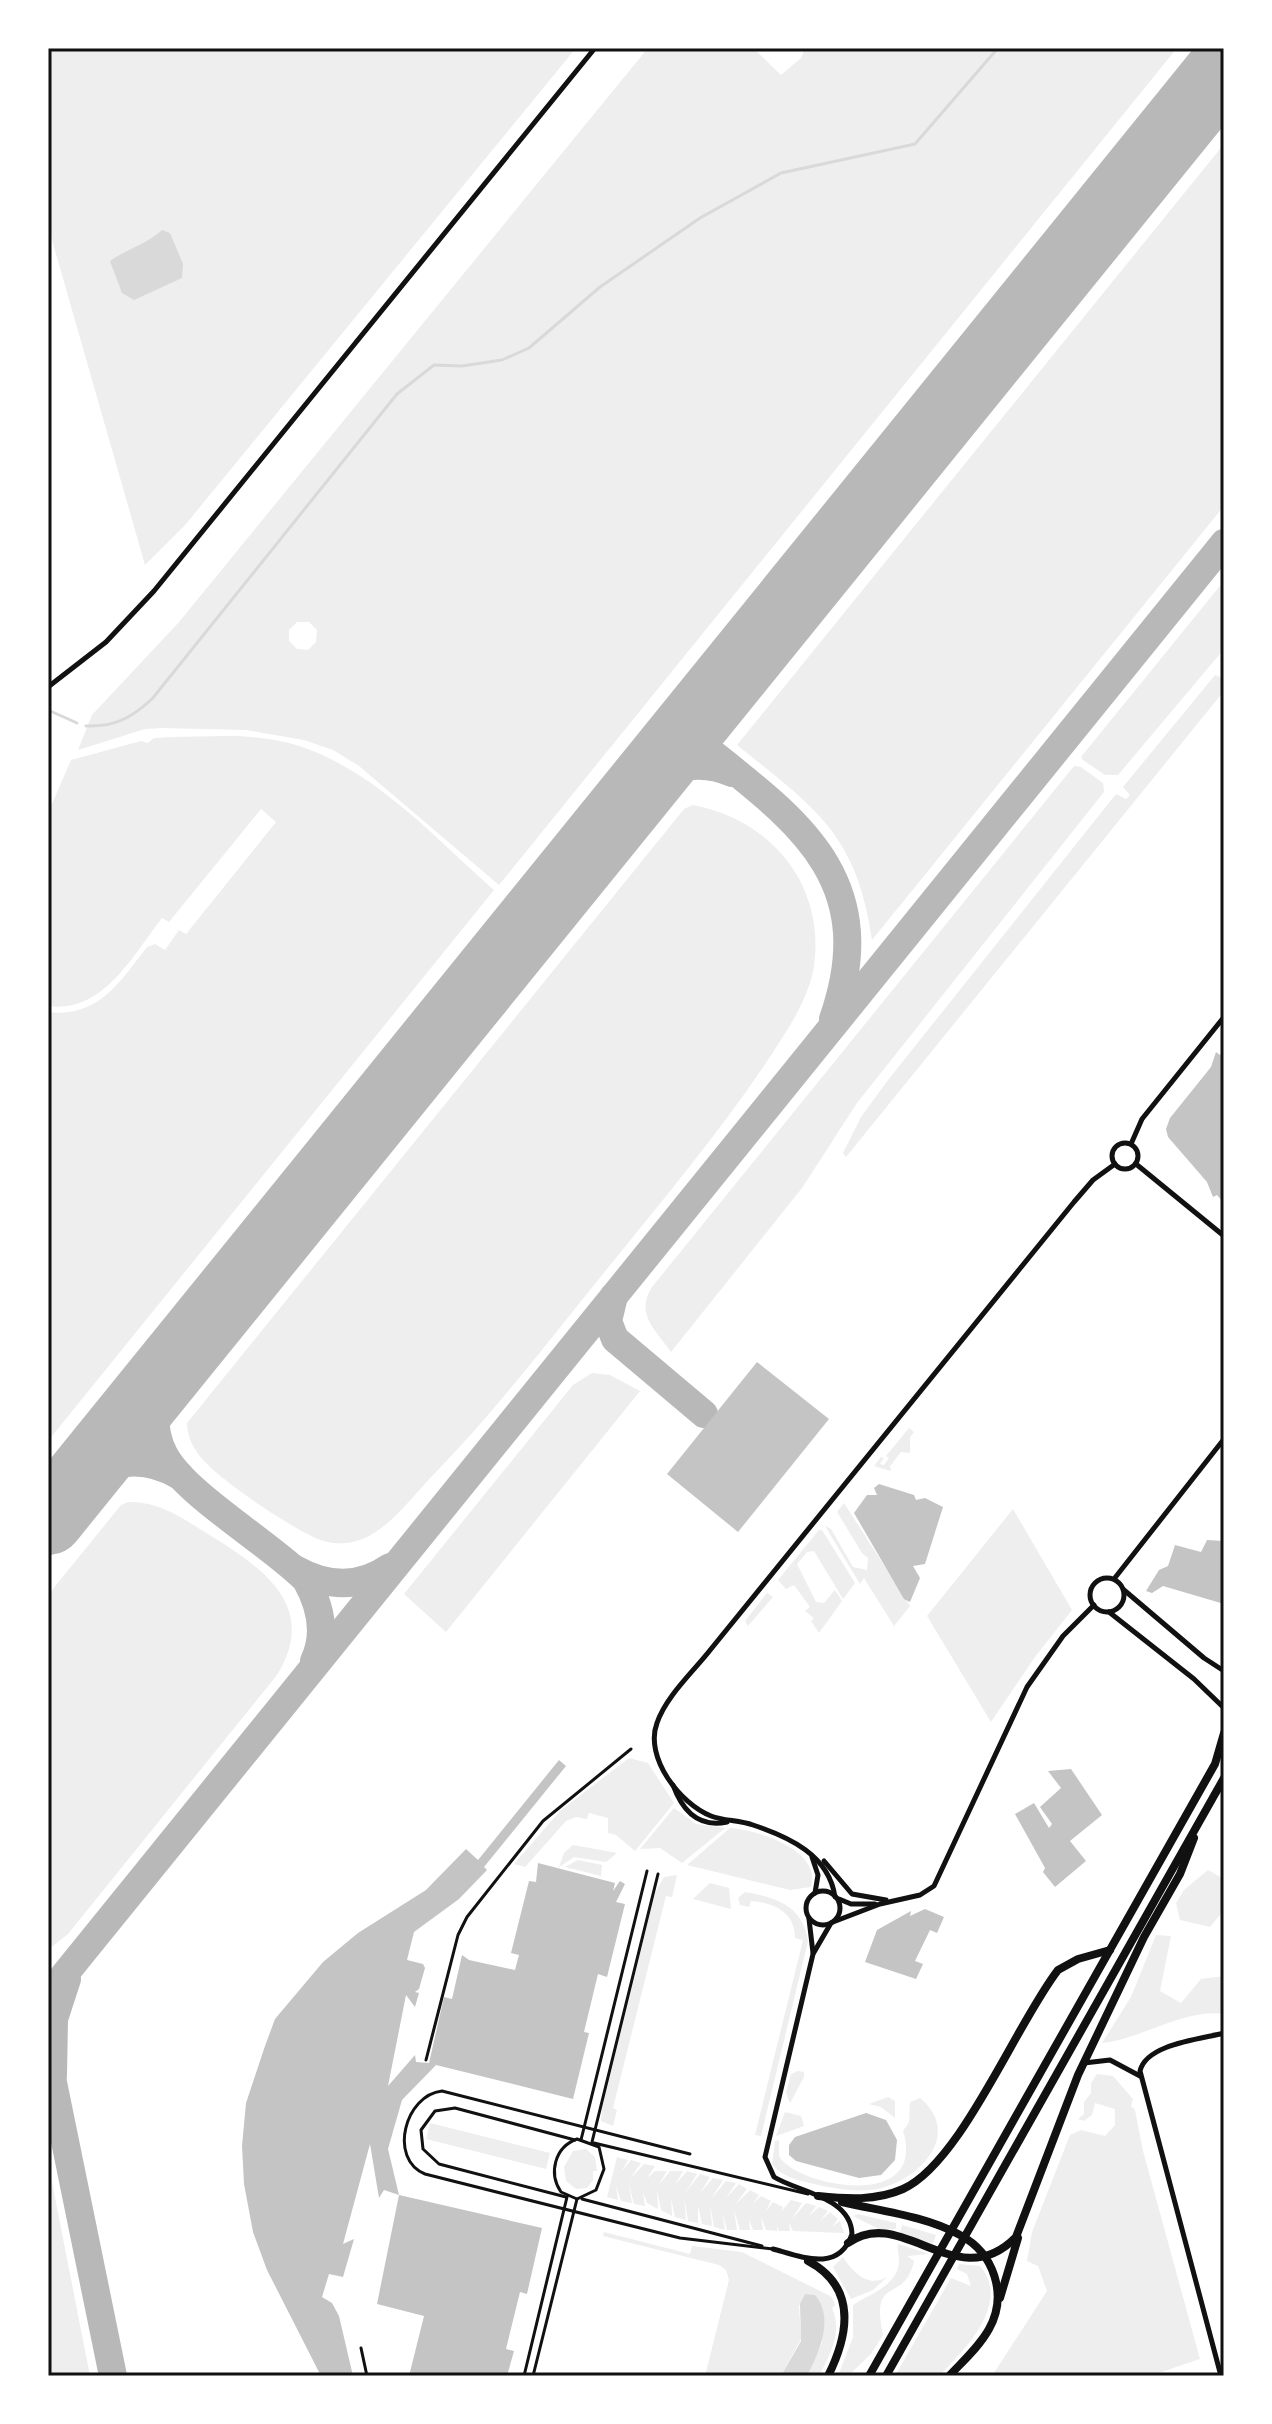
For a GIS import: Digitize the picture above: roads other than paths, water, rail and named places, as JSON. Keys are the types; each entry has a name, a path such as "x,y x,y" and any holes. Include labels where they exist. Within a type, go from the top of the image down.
{"main road":[{"path":"869,2376 1215,1764 1224,1733"},
{"path":"886,2376 1224,1778"},
{"path":"949,2376 979,2345 995,2312 1022,2226 1084,2063 1144,1937 1180,1874 1200,1821"},
{"path":"818,2196 878,2197 906,2188 925,2176 982,2095 1056,1974 1071,1961 1111,1949"},
{"path":"818,2196 951,2231 972,2242 986,2258 996,2281 995,2312"},
{"path":"848,2243 862,2236 887,2235 957,2258 986,2258 1007,2246 1022,2226"},
{"path":"808,2261 834,2282 847,2314 843,2341 828,2376"}],"street":[{"path":"48,687 99,648 154,591 595,48"},
{"path":"1131,1144 1142,1119 1224,1017"},
{"path":"1131,1144 1138,1152 1136,1164"},
{"path":"1131,1144 1117,1146 1112,1155 1115,1164 1124,1169 1136,1164"},
{"path":"894,1901 852,1894 830,1867 810,1852 754,1825 736,1821 714,1824 695,1818 681,1804 655,1752 655,1726 660,1714 1074,1202 1093,1180 1115,1164"},
{"path":"1136,1164 1224,1236"},
{"path":"1114,1579 1224,1439"},
{"path":"1224,1671 1193,1649 1114,1579 1105,1577 1093,1584 1090,1597 1094,1605 1109,1612 1194,1679 1224,1708"},
{"path":"1109,1612 1122,1603 1124,1590"},
{"path":"808,1918 820,1925 832,1923 880,1904 923,1894 937,1882 1027,1687 1063,1636 1094,1605"},
{"path":"810,1852 818,1875 815,1893 806,1904 813,1954"},
{"path":"773,2249 808,2261 831,2258 848,2243 852,2231 850,2221 837,2207 771,2175 765,2162 765,2146 813,1954 840,1911 827,1871 810,1852"},
{"path":"815,1893 825,1891 851,1904 880,1904"},
{"path":"1221,2376 1141,2077 1141,2065 1151,2054 1224,2033"},
{"path":"1084,2063 1110,2060 1141,2077"}],"lane":[{"path":"426,2060 458,1935 467,1917 543,1821 631,1749"},
{"path":"581,2140 647,1871"},
{"path":"593,2143 658,1874"},
{"path":"690,2154 442,2091 430,2093 418,2102 405,2141 409,2162 425,2174 670,2235 773,2249"},
{"path":"773,2249 439,2164 423,2149 421,2130 432,2113 450,2107 575,2140 818,2196"},
{"path":"524,2376 566,2197 555,2182 555,2167 561,2151 575,2140"},
{"path":"533,2376 579,2199 596,2190 603,2174 602,2153 593,2143"},
{"path":"535,2326 546,2328"},
{"path":"361,2348 367,2376"}],"waterway":[{"path":"86,726 122,720 152,699 397,394 434,365 462,366 502,360 529,348 600,287 700,218 781,173 915,144 998,48"},
{"path":"48,710 77,723"}]}
